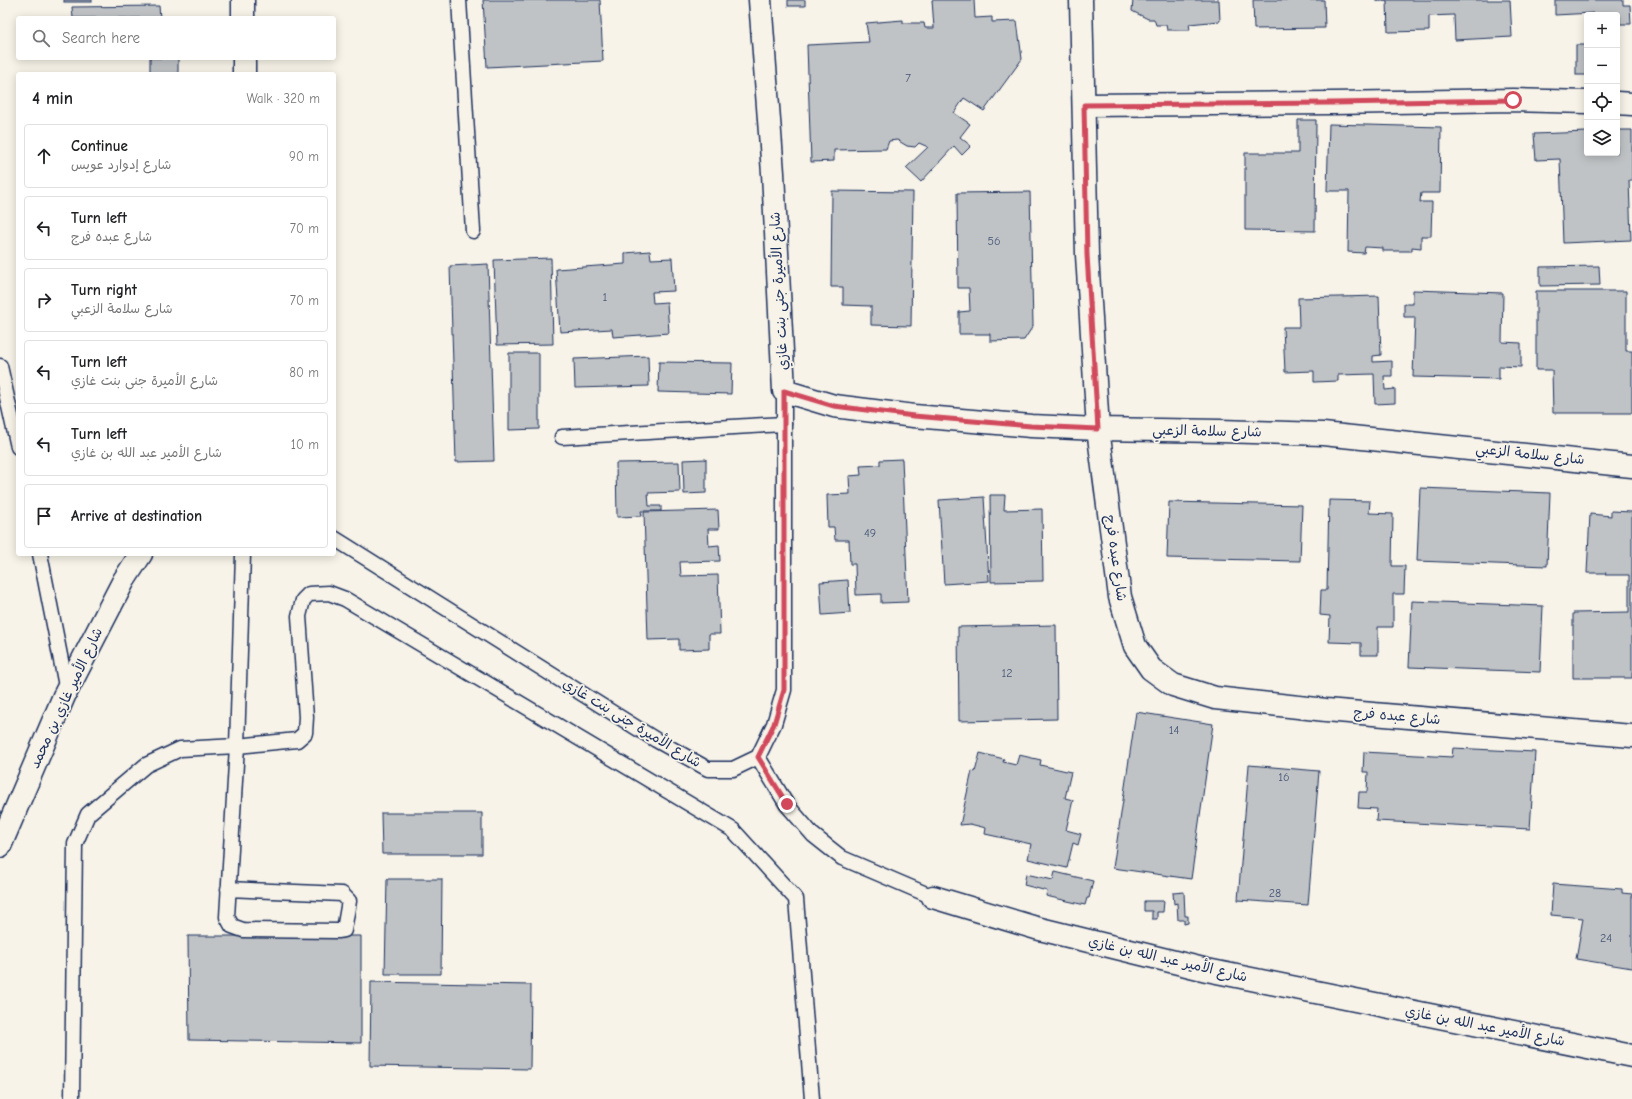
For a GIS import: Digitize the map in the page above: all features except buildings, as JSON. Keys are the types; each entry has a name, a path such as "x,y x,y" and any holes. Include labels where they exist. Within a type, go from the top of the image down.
{"street":[{"path":"243,0 243,16"},
{"name":"شارع الأميرة جنى بنت غازي","path":"760,0 773,173 784,391"},
{"name":"شارع عبده فرج","path":"1081,0 1087,255 1098,429 1120,597 1135,646 1151,669 1173,685 1215,698 1326,710 1632,736"},
{"path":"244,60 244,72"},
{"path":"1084,105 1513,100 1584,102"},
{"path":"1620,103 1632,104"},
{"name":"شارع سلامة الزعبي","path":"784,391 841,407 914,416 1031,426 1098,429 1220,430 1323,434 1412,442 1632,466"},
{"name":"شارع الأمير غازي بن محمد","path":"0,846 67,691 124,580 140,556"},
{"name":"شارع الأمير عبد الله بن غازي","path":"933,897 1036,928 1207,970 1632,1056"}],"lane":[{"path":"459,0 473,231"},
{"path":"0,366 16,438"},
{"name":"شارع الأميرة جنى بنت غازي","path":"336,539 656,740 708,769 733,769 758,757 774,724 784,690 784,391"},
{"path":"562,437 784,424"},
{"path":"40,556 67,691"},
{"path":"228,889 342,894 349,901 344,930 243,930 232,926 227,917 228,889 237,746 243,556"},
{"path":"72,1099 75,844 88,814 146,765 180,749 237,746 297,740 305,733 306,717 299,616 303,600 309,594 329,593 345,599 733,830 796,899 812,1099"},
{"name":"شارع الأمير عبد الله بن غازي","path":"758,757 787,804 813,835 842,858 933,897"}],"route":[{"path":"787,804 758,757 774,724 784,690 784,391 834,406 914,416 1031,426 1098,429 1087,255 1084,105 1513,100"}]}
